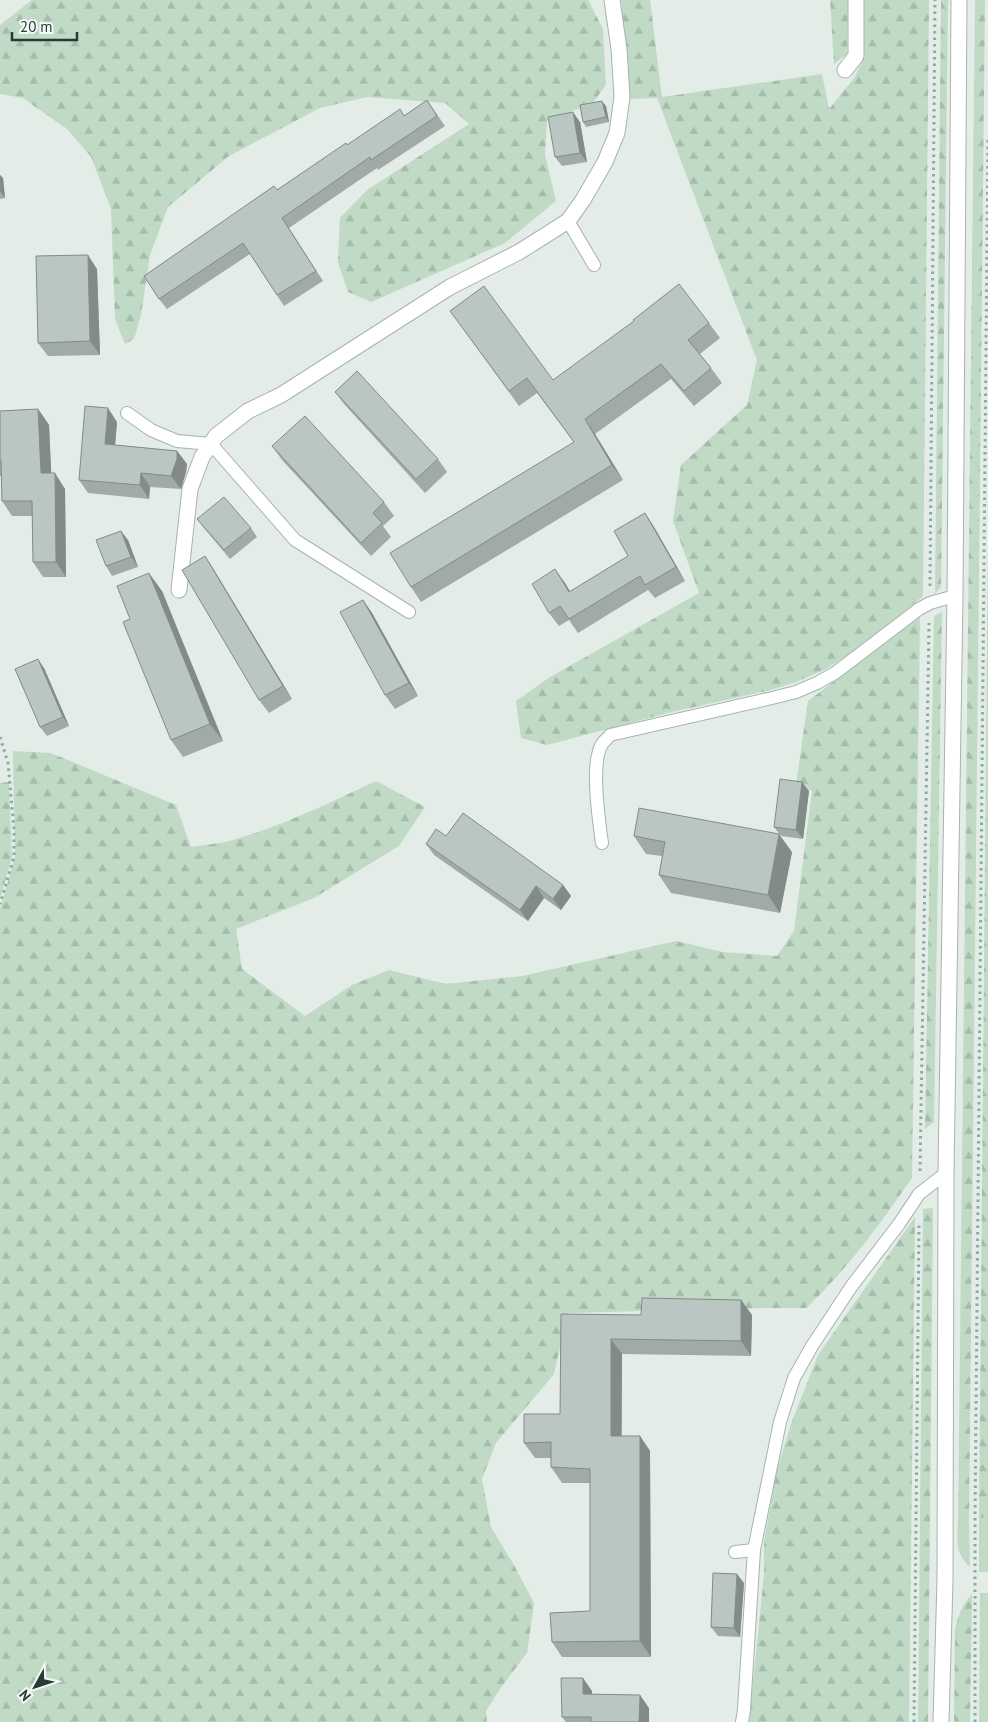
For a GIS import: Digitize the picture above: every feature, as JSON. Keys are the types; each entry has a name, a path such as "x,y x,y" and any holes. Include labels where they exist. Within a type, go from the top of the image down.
{"street":[{"path":"180,590 190,489 202,457 216,436 248,411 281,395 450,287 519,252 568,221 583,200 605,162 617,133 622,97 619,50 612,0"},
{"path":"845,70 856,56 856,0"},
{"path":"941,1722 944,1580 946,1172 955,596 959,0"}],"lane":[{"path":"568,221 594,265"},
{"path":"127,413 151,430 177,441 211,444 295,540 409,612"},
{"path":"602,843 596,806 597,772 602,744 610,736 796,692 835,673 930,603 955,596"},
{"path":"742,1722 754,1550 780,1422 794,1378 812,1346 851,1287 899,1224 919,1194 946,1172"},
{"path":"735,1552 754,1550"}],"path":[{"path":"919,1194 930,603 935,0"},
{"path":"975,1722 975,1508 988,138"},
{"path":"0,736 8,763 14,829 14,857 0,904"},
{"path":"914,1722 919,1224"}],"green space":[{"path":"32,0 588,0 603,29 606,85 593,103 547,121 545,155 556,201 505,243 371,302 348,292 338,263 340,218 367,190 469,124 445,103 367,97 320,108 229,156 168,207 150,255 141,315 134,339 125,344 115,319 111,209 91,157 68,130 23,98 0,94 0,25"},
{"path":"621,0 650,0 662,97 822,74 829,109 855,77 863,59 864,0 929,0 923,596 868,642 826,669 796,682 771,690 672,712 547,745 521,738 516,701 550,677 699,593 673,521 681,465 747,405 757,360 657,98 629,99"},
{"path":"830,0 848,0 847,54 834,64"},
{"path":"941,0 948,0 941,587 935,594"},
{"path":"975,0 985,0 969,1520 958,1522"},
{"path":"988,533 988,1517 979,1518"},
{"path":"942,612 934,1122 925,1129 934,616"},
{"path":"920,616 912,1178 849,1262 806,1308 568,1313 554,1374 496,1443 482,1479 491,1527 534,1603 527,1653 486,1711 487,1722 0,1722 0,909 15,857 13,751 51,753 176,805 191,847 226,842 264,830 376,781 425,807 399,846 314,898 236,929 242,969 305,1016 352,985 389,970 446,984 522,976 676,941 723,952 777,956 794,931 812,791 796,784 808,701"},
{"path":"9,782 12,857 0,899 0,783"},
{"path":"933,1208 928,1722 918,1722 923,1209"},
{"path":"915,1217 909,1722 749,1722 764,1574 764,1541 777,1470 791,1424 818,1355"},
{"path":"988,1517 988,1572 979,1572 979,1518"},
{"path":"969,1520 970,1567 959,1552 957,1541 958,1522"},
{"path":"980,1593 988,1593 988,1722 979,1722"},
{"path":"972,1594 970,1722 954,1722 955,1630 961,1610"}],"building":[{"path":"427,100 437,116 371,160 370,157 282,218 316,271 277,295 243,243 159,299 144,276 274,186 277,190 400,109 404,116"},
{"path":"602,101 606,117 583,122 580,105"},
{"path":"573,112 580,153 555,157 548,117"},
{"path":"88,255 90,341 38,343 36,256"},
{"path":"679,284 709,323 688,340 711,368 684,391 661,364 585,419 612,465 411,587 390,553 574,442 527,378 509,391 450,311 484,286 553,380 634,321"},
{"path":"357,371 438,459 416,479 335,392"},
{"path":"85,406 108,408 105,444 177,451 177,459 171,476 141,473 140,485 79,480"},
{"path":"38,409 41,473 55,473 56,562 33,562 32,501 2,501 0,411"},
{"path":"305,416 384,502 373,513 382,523 361,543 272,446"},
{"path":"224,497 251,528 224,550 197,519"},
{"path":"645,513 676,567 645,585 640,576 569,619 560,606 549,613 532,584 555,569 569,592 628,556 614,531"},
{"path":"121,531 131,557 106,566 96,540"},
{"path":"205,556 283,686 259,700 182,570"},
{"path":"149,573 210,724 171,740 123,622 130,619 117,586"},
{"path":"363,600 409,683 385,695 340,612"},
{"path":"38,659 63,717 40,727 15,669"},
{"path":"780,779 802,782 796,830 774,827"},
{"path":"639,808 779,834 768,895 659,875 665,842 634,836"},
{"path":"463,813 563,885 553,899 536,886 520,910 426,844 436,829 446,836"},
{"path":"642,1298 741,1300 741,1341 611,1339 611,1436 640,1436 640,1641 552,1642 550,1613 590,1611 590,1469 551,1467 551,1442 524,1443 524,1414 560,1414 561,1314 641,1315"},
{"path":"713,1573 737,1574 734,1628 711,1627"},
{"path":"561,1678 583,1678 583,1694 640,1695 639,1722 591,1722 591,1717 562,1717"}]}
